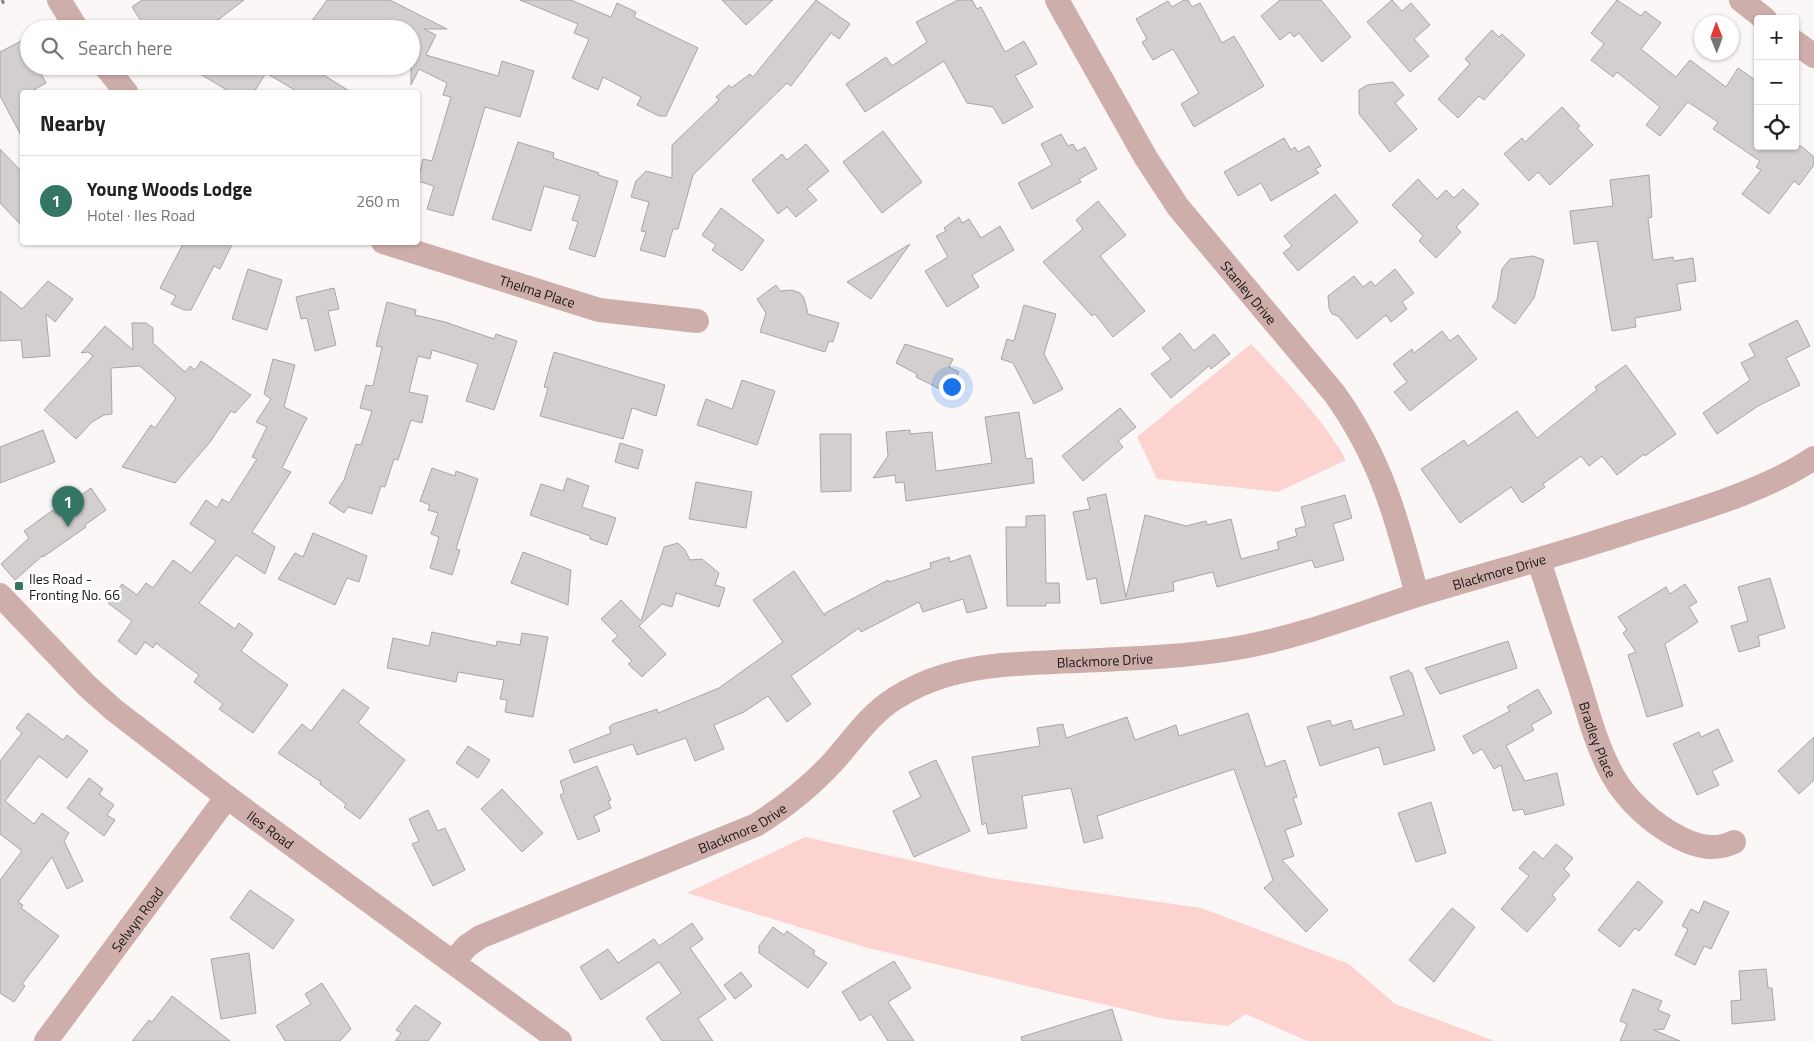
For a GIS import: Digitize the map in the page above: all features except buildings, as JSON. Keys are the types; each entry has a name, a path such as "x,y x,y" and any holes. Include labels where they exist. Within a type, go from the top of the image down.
{"street":[{"path":"59,0 72,20"},
{"name":"Stanley Drive","path":"1057,0 1146,158 1178,207 1334,393 1352,418 1383,479 1398,522 1417,595"},
{"path":"1740,0 1760,15"},
{"path":"1799,45 1814,56"},
{"path":"112,75 124,90"},
{"name":"Thelma Place","path":"393,245 599,310 697,321"},
{"name":"Blackmore Drive","path":"453,962 467,946 480,937 756,825 791,802 812,784 876,712 916,685 940,676 967,669 1002,665 1196,653 1281,638 1417,595 1539,561 1738,494 1799,468 1814,458"},
{"name":"Bradley Place","path":"1539,561 1592,725 1614,777 1636,805 1670,833 1703,846 1725,846 1734,842"},
{"name":"Iles Road","path":"0,595 87,686 114,710 227,797 560,1041"},
{"name":"Selwyn Road","path":"46,1041 227,797"}],"shaded area":[{"path":"1251,344 1290,385 1314,414 1346,460 1278,492 1157,479 1137,437"},
{"path":"805,837 991,878 1201,908 1349,964 1395,1004 1495,1041 1307,1041 1246,1014 1228,1026 1165,1019 868,948 687,893"}],"place":[{"name":"Young Woods Lodge","path":"68,527"},
{"name":"Iles Road - Fronting No. 66","path":"19,586"}]}
